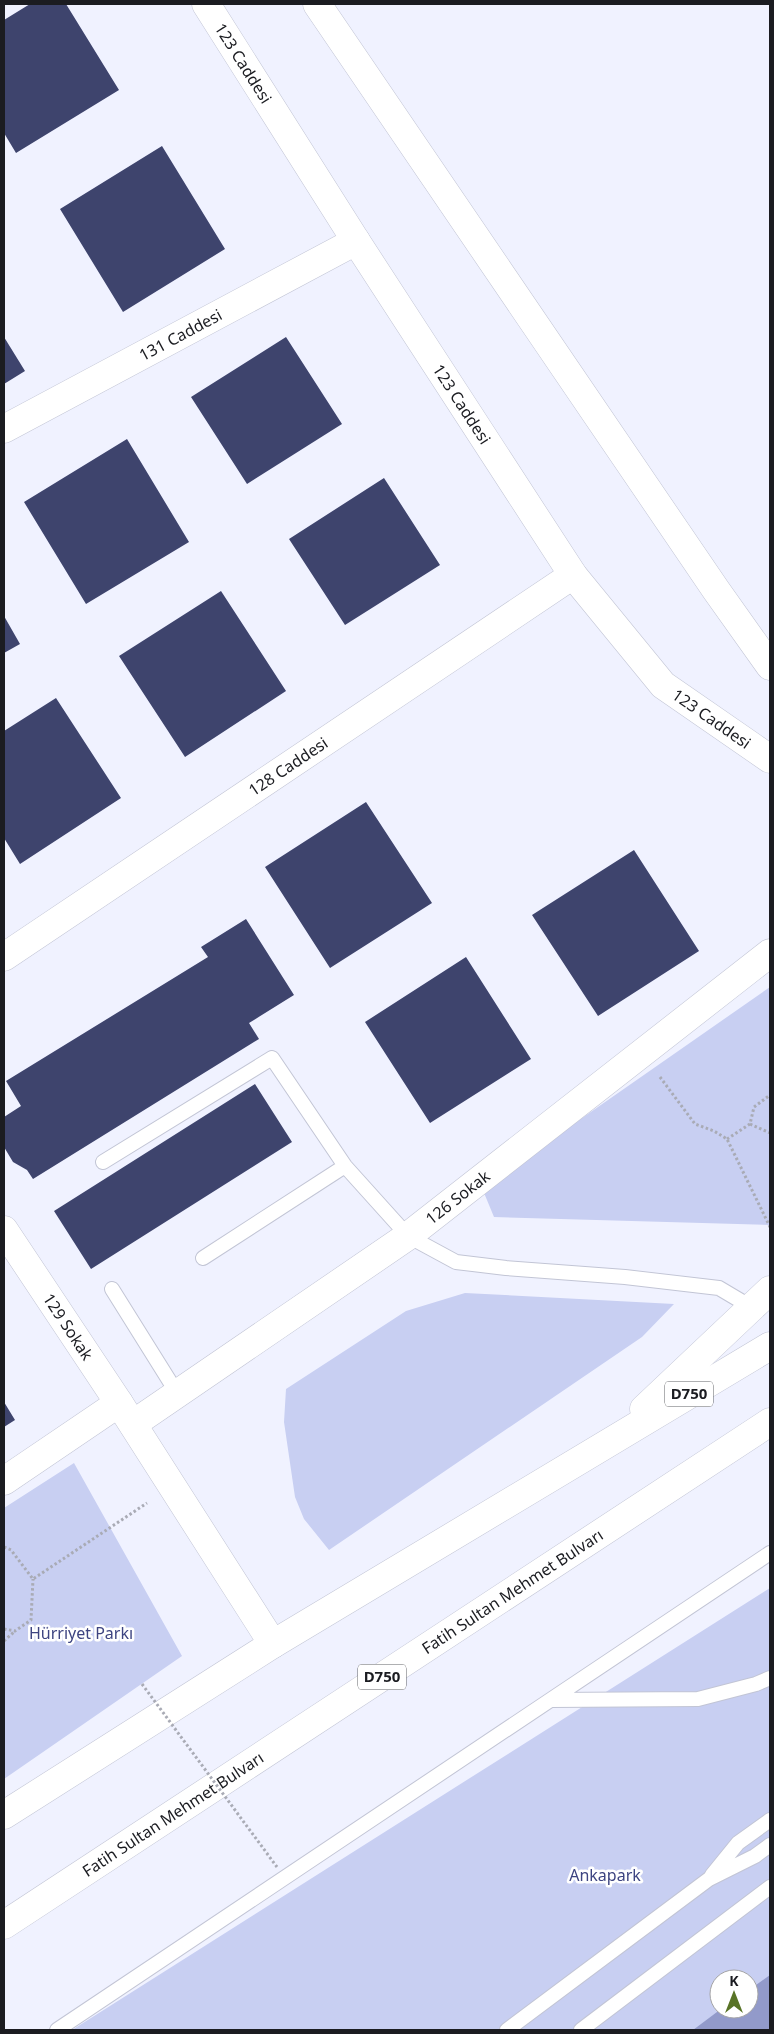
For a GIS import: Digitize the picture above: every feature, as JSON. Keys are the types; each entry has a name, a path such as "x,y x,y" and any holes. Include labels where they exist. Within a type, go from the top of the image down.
{"main road":[{"name":"123 Caddesi","path":"206,4 356,241 573,576 663,684 770,759"},
{"path":"317,4 716,590 770,666"},
{"name":"131 Caddesi","path":"4,429 356,241"},
{"name":"128 Caddesi","path":"4,958 573,576"},
{"name":"126 Sokak","path":"4,1481 126,1414 177,1393 408,1236 770,953"},
{"name":"129 Sokak","path":"4,1230 126,1414 273,1644"},
{"path":"608,1443 761,1298"},
{"name":"D750","path":"4,1815 273,1644 770,1346"},
{"name":"Fatih Sultan Mehmet Bulvarı","path":"4,1925 767,1425"}],"lane":[{"path":"104,1162 272,1058 345,1166 408,1236 456,1262 506,1268 625,1277 719,1288 761,1298"},
{"path":"203,1258 345,1166"},
{"path":"112,1289 177,1393"},
{"path":"57,2030 770,1553"},
{"path":"551,1700 698,1699 756,1684 770,1678"},
{"path":"709,1879 738,1843 770,1820"},
{"path":"507,2030 709,1879 755,1856 770,1845"},
{"path":"581,2030 770,1887"}],"path":[{"path":"642,1052 695,1124 714,1131 727,1139 770,1227"},
{"path":"727,1139 750,1124 754,1107 770,1095"},
{"path":"750,1124 770,1133"},
{"path":"33,1579 172,1486"},
{"path":"4,1547 11,1550 33,1579 31,1620 4,1641"},
{"path":"4,1628 15,1632"},
{"path":"142,1684 277,1867"}],"green space":[{"path":"770,987 770,1225 494,1217 482,1188"},
{"path":"465,1293 674,1304 642,1337 329,1550 304,1519 295,1497 284,1422 286,1389 406,1311"},
{"name":"Hürriyet Parkı","path":"74,1463 182,1656 4,1779 4,1508"},
{"name":"Ankapark","path":"770,1588 770,2030 72,2030"}],"shaded area":[{"path":"770,1975 770,2030 693,2030 709,2018 759,2019 759,1983"}],"building":[{"path":"30,4 66,4 119,90 16,153 4,133 4,20"},
{"path":"162,146 225,249 123,312 60,209"},
{"path":"4,337 25,371 4,384"},
{"path":"286,337 342,424 247,484 191,397"},
{"path":"127,439 189,542 86,604 24,502"},
{"path":"384,478 440,565 345,625 289,539"},
{"path":"221,591 286,691 185,757 119,656"},
{"path":"4,616 20,644 4,653"},
{"path":"56,698 121,798 20,864 4,838 4,731"},
{"path":"366,802 432,903 330,968 265,867"},
{"path":"634,850 699,951 598,1016 532,915"},
{"path":"246,919 294,995 249,1023 259,1039 33,1179 27,1170 13,1162 4,1147 4,1117 21,1106 6,1081 208,957 201,947"},
{"path":"466,957 531,1059 430,1123 365,1022"},
{"path":"255,1084 292,1142 91,1269 54,1211"},
{"path":"4,1402 15,1420 4,1427"}]}
